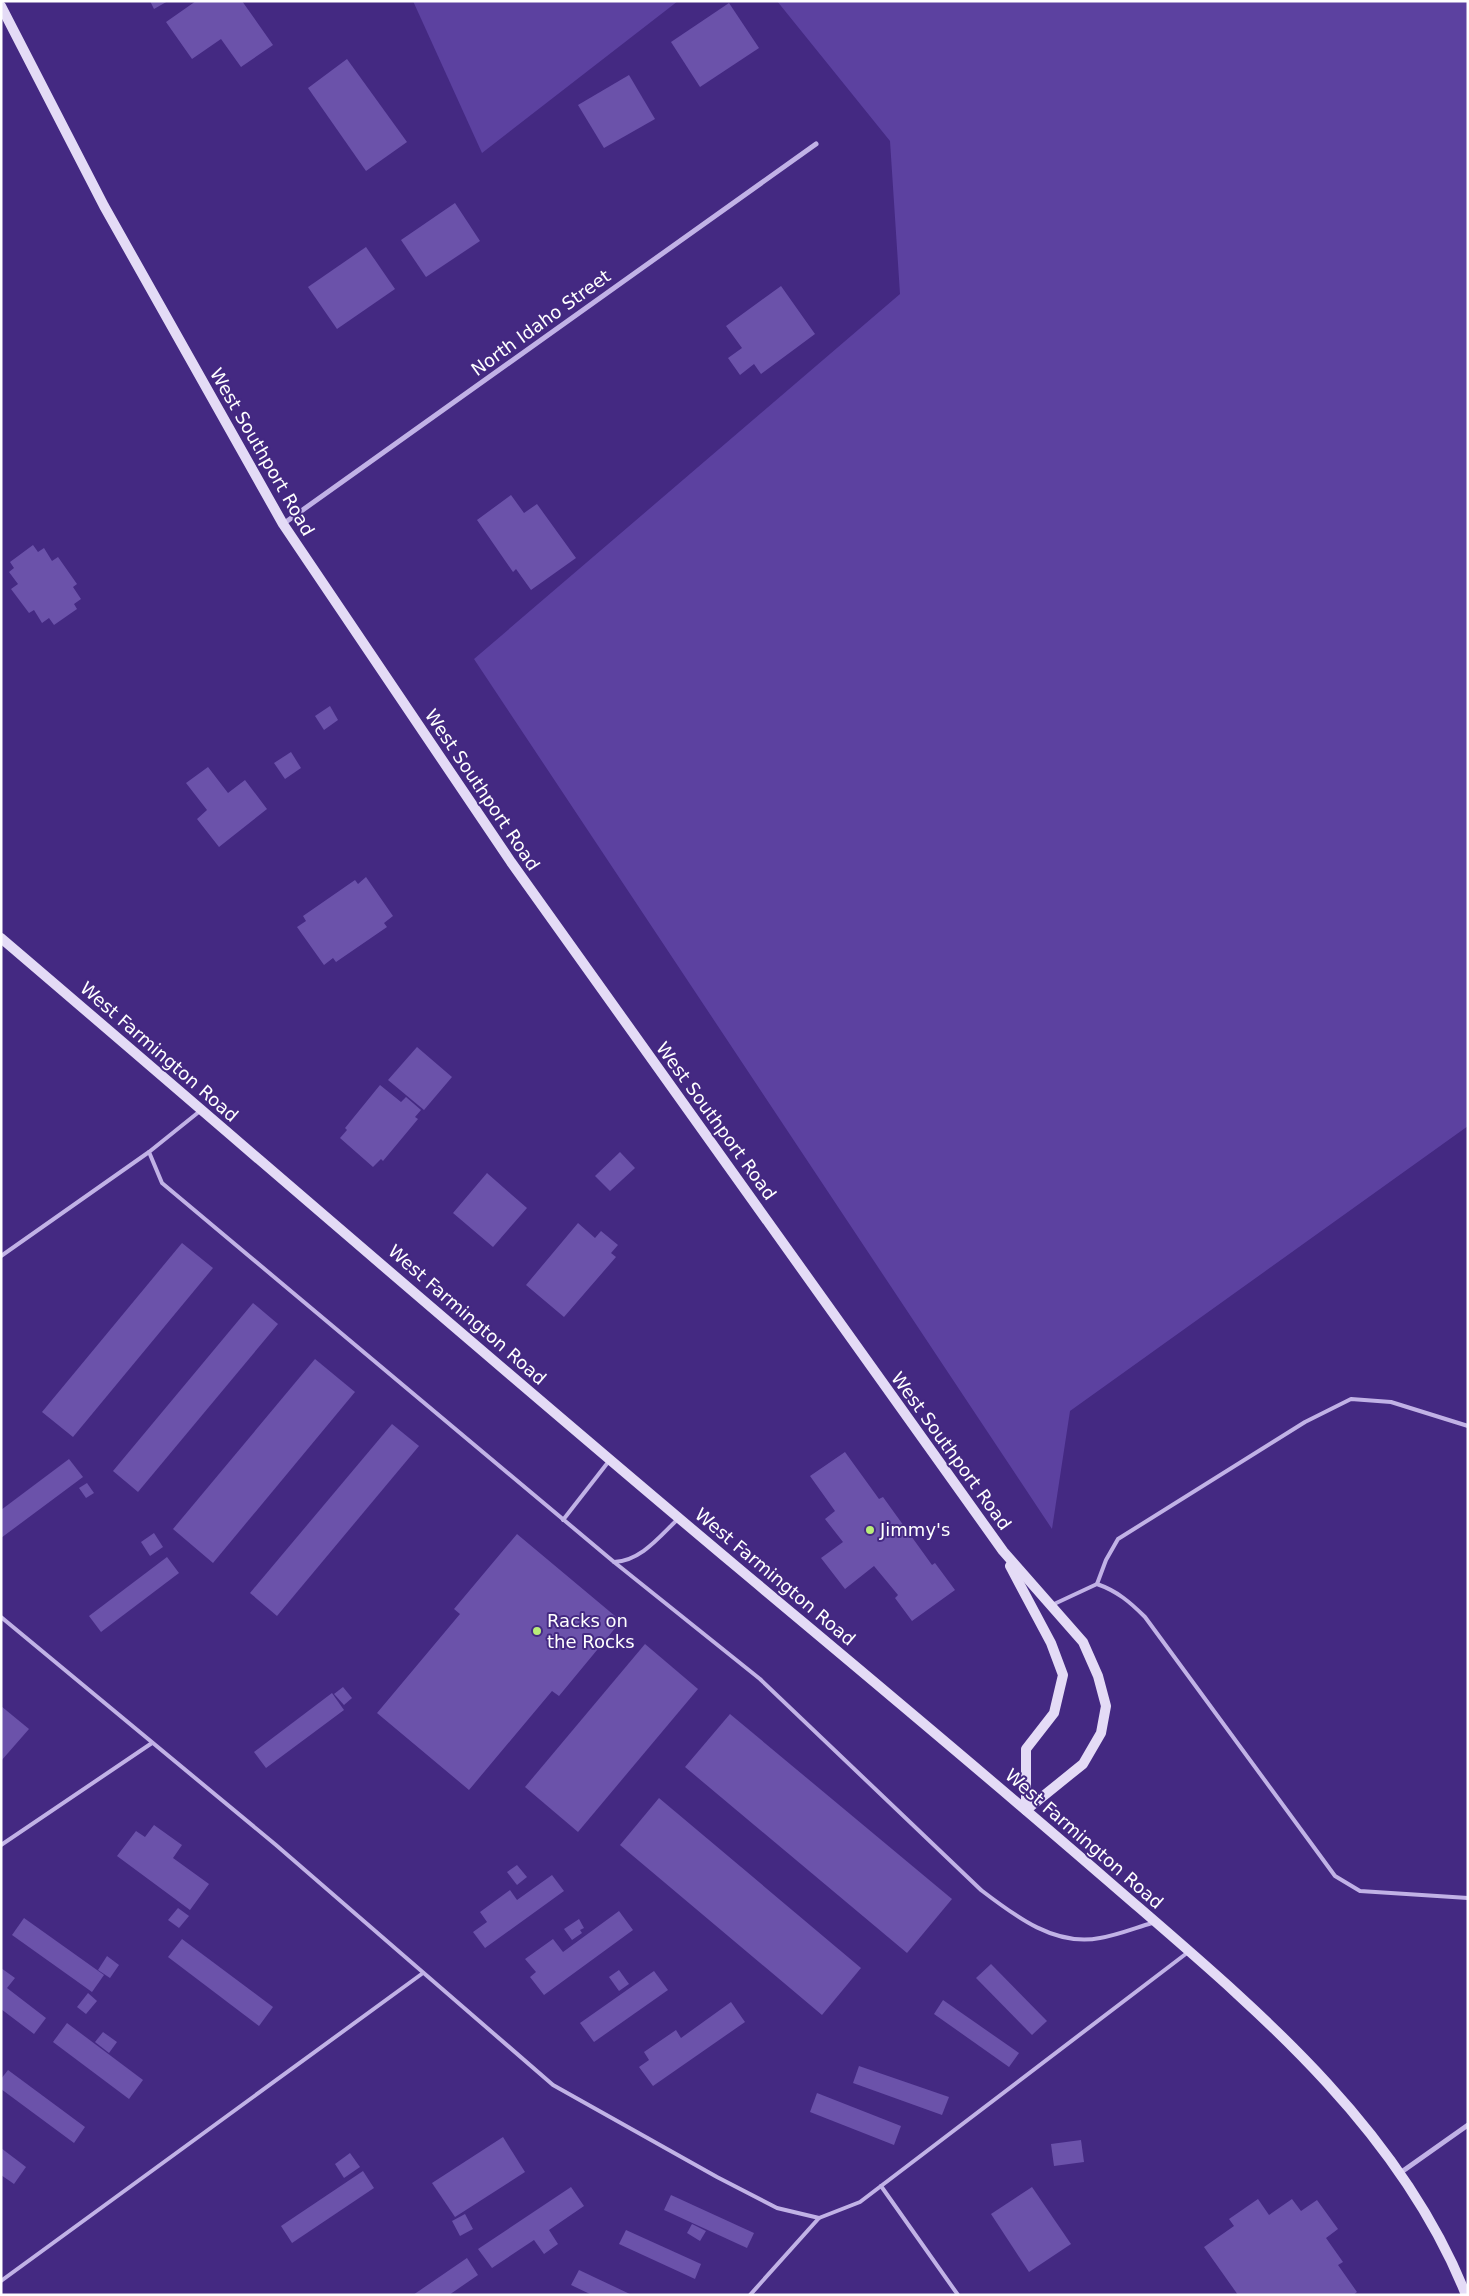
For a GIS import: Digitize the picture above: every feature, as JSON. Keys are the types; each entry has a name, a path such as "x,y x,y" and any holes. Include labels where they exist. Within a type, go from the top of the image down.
{"main road":[{"name":"West Southport Road","path":"1,6 104,206 283,524 511,862 1003,1551 1083,1642 1098,1676 1106,1706 1101,1733 1083,1764 1026,1810"},
{"name":"West Farmington Road","path":"1,938 610,1460 1026,1810 1189,1951 1305,2059 1355,2115 1400,2173 1453,2261 1466,2295"},
{"name":"West Southport Road","path":"1003,1551 1051,1642 1063,1675 1054,1712 1026,1749 1026,1810"}],"street":[{"name":"North Idaho Street","path":"283,524 816,144"},
{"path":"1400,2173 1468,2125"}],"lane":[{"path":"1,1256 149,1152 202,1110"},
{"path":"149,1152 162,1183 614,1562 760,1679 981,1890 1014,1915 1064,1939 1099,1938 1155,1922"},
{"path":"1051,1606 1097,1584 1106,1560 1118,1539 1306,1422 1351,1399 1391,1402 1468,1426"},
{"path":"564,1520 610,1460"},
{"path":"614,1562 627,1559 650,1546 679,1518"},
{"path":"1097,1584 1112,1589 1128,1600 1145,1617 1335,1876 1360,1891 1468,1898"},
{"path":"1,1617 276,1845 553,2085 717,2177 777,2208 819,2218"},
{"path":"1,1845 152,1743"},
{"path":"750,2295 819,2218 860,2202 1189,1951"},
{"path":"1,2281 423,1973"},
{"path":"881,2186 958,2295"}],"shaded area":[{"path":"413,1 678,1 482,153"},
{"path":"777,1 1468,1 1468,1126 1070,1411 1052,1529 474,659 900,294 890,141"}],"building":[{"path":"150,1 168,1 154,9"},
{"path":"196,1 242,1 273,45 241,67 221,39 192,59 166,22"},
{"path":"729,3 759,48 700,87 671,42"},
{"path":"347,59 407,142 366,171 308,88"},
{"path":"629,75 655,119 604,148 578,105"},
{"path":"455,203 480,241 426,277 401,240"},
{"path":"366,247 395,289 337,329 308,287"},
{"path":"781,286 815,334 761,374 754,364 740,375 728,358 742,348 726,326"},
{"path":"511,495 524,513 537,504 576,558 531,590 516,569 513,572 477,520"},
{"path":"33,545 38,552 44,548 52,561 58,557 77,584 73,587 81,599 74,604 77,609 54,625 49,618 42,623 34,610 29,613 11,589 18,584 9,572 14,568 10,562"},
{"path":"330,706 338,720 324,730 315,716"},
{"path":"291,752 301,768 285,779 274,763"},
{"path":"208,767 228,793 245,780 267,809 219,847 197,819 207,810 186,783"},
{"path":"366,877 393,916 384,923 387,927 336,962 333,958 324,965 297,927 306,921 303,916 355,880 358,884"},
{"path":"417,1047 452,1077 424,1110 388,1080"},
{"path":"380,1085 401,1102 406,1097 421,1110 415,1117 418,1119 383,1161 381,1159 373,1167 340,1138 347,1130 345,1128"},
{"path":"620,1152 635,1168 610,1191 595,1176"},
{"path":"487,1173 527,1208 493,1247 453,1213"},
{"path":"578,1223 595,1238 601,1231 618,1245 611,1253 616,1257 564,1317 526,1285"},
{"path":"182,1243 213,1268 73,1437 42,1412"},
{"path":"253,1303 278,1324 138,1492 113,1471"},
{"path":"315,1359 355,1392 213,1563 173,1529"},
{"path":"392,1424 419,1446 277,1616 250,1593"},
{"name":"Jimmy's","path":"845,1452 879,1499 883,1497 932,1565 935,1563 955,1590 912,1621 895,1598 898,1595 874,1566 845,1589 821,1558 843,1542 825,1519 835,1511 810,1476"},
{"path":"69,1459 83,1477 1,1538 1,1510"},
{"path":"87,1483 94,1493 86,1498 79,1488"},
{"path":"154,1533 163,1547 150,1556 141,1542"},
{"path":"517,1534 621,1621 559,1696 552,1691 469,1790 377,1713 460,1614 454,1609"},
{"path":"167,1557 179,1573 101,1632 89,1616"},
{"path":"645,1644 698,1689 578,1832 525,1787"},
{"path":"343,1687 352,1698 344,1705 334,1694"},
{"path":"332,1693 344,1710 266,1768 254,1752"},
{"path":"1,1706 29,1729 1,1761"},
{"path":"730,1714 952,1899 907,1953 685,1767"},
{"path":"659,1798 861,1968 822,2015 620,1845"},
{"path":"154,1825 182,1845 173,1858 209,1884 190,1910 117,1856 136,1831 145,1837"},
{"path":"517,1865 527,1877 517,1885 507,1872"},
{"path":"552,1875 564,1891 485,1948 473,1932 487,1922 480,1912 510,1890 517,1900"},
{"path":"178,1908 189,1916 179,1928 168,1920"},
{"path":"619,1911 633,1930 544,1995 530,1977 536,1972 525,1959 553,1939 563,1952"},
{"path":"24,1918 104,1975 92,1992 12,1935"},
{"path":"579,1919 584,1928 580,1930 582,1933 572,1940 564,1929"},
{"path":"182,1939 273,2007 259,2026 168,1957"},
{"path":"107,1956 119,1965 110,1978 98,1970"},
{"path":"991,1964 1047,2021 1032,2035 976,1978"},
{"path":"1,1968 15,1978 7,1988 46,2018 34,2034 1,2009"},
{"path":"619,1970 629,1984 619,1991 609,1977"},
{"path":"654,1971 668,1990 594,2042 580,2023"},
{"path":"88,1993 97,2001 86,2014 77,2007"},
{"path":"943,2000 1019,2053 1009,2067 934,2014"},
{"path":"731,2002 745,2022 653,2086 639,2067 649,2060 644,2052 676,2030 681,2038"},
{"path":"67,2023 143,2080 129,2099 53,2042"},
{"path":"103,2032 117,2042 109,2053 95,2042"},
{"path":"859,2066 949,2097 942,2115 853,2083"},
{"path":"8,2070 85,2127 74,2143 1,2089 1,2079"},
{"path":"817,2093 901,2126 894,2145 810,2112"},
{"path":"503,2137 525,2172 455,2217 432,2183"},
{"path":"1081,2140 1084,2162 1054,2166 1051,2144"},
{"path":"1,2148 26,2167 14,2184 1,2175"},
{"path":"350,2153 360,2167 344,2178 335,2164"},
{"path":"363,2171 374,2188 292,2243 281,2226"},
{"path":"571,2187 584,2206 549,2230 558,2244 544,2254 534,2240 492,2268 478,2249"},
{"path":"1032,2187 1071,2244 1029,2272 991,2214"},
{"path":"671,2195 754,2233 747,2248 664,2210"},
{"path":"1258,2199 1269,2215 1292,2199 1301,2211 1317,2200 1338,2229 1326,2238 1343,2262 1338,2265 1357,2292 1353,2295 1238,2295 1204,2247 1234,2226 1229,2219"},
{"path":"465,2214 473,2229 460,2236 452,2221"},
{"path":"692,2224 706,2231 700,2241 687,2233"},
{"path":"626,2230 701,2264 695,2279 619,2244"},
{"path":"467,2258 478,2275 449,2295 413,2295"},
{"path":"579,2270 632,2295 592,2295 571,2285"}],"place":[{"name":"Jimmy's","path":"870,1530"},
{"name":"Racks on the Rocks","path":"537,1631"}]}
